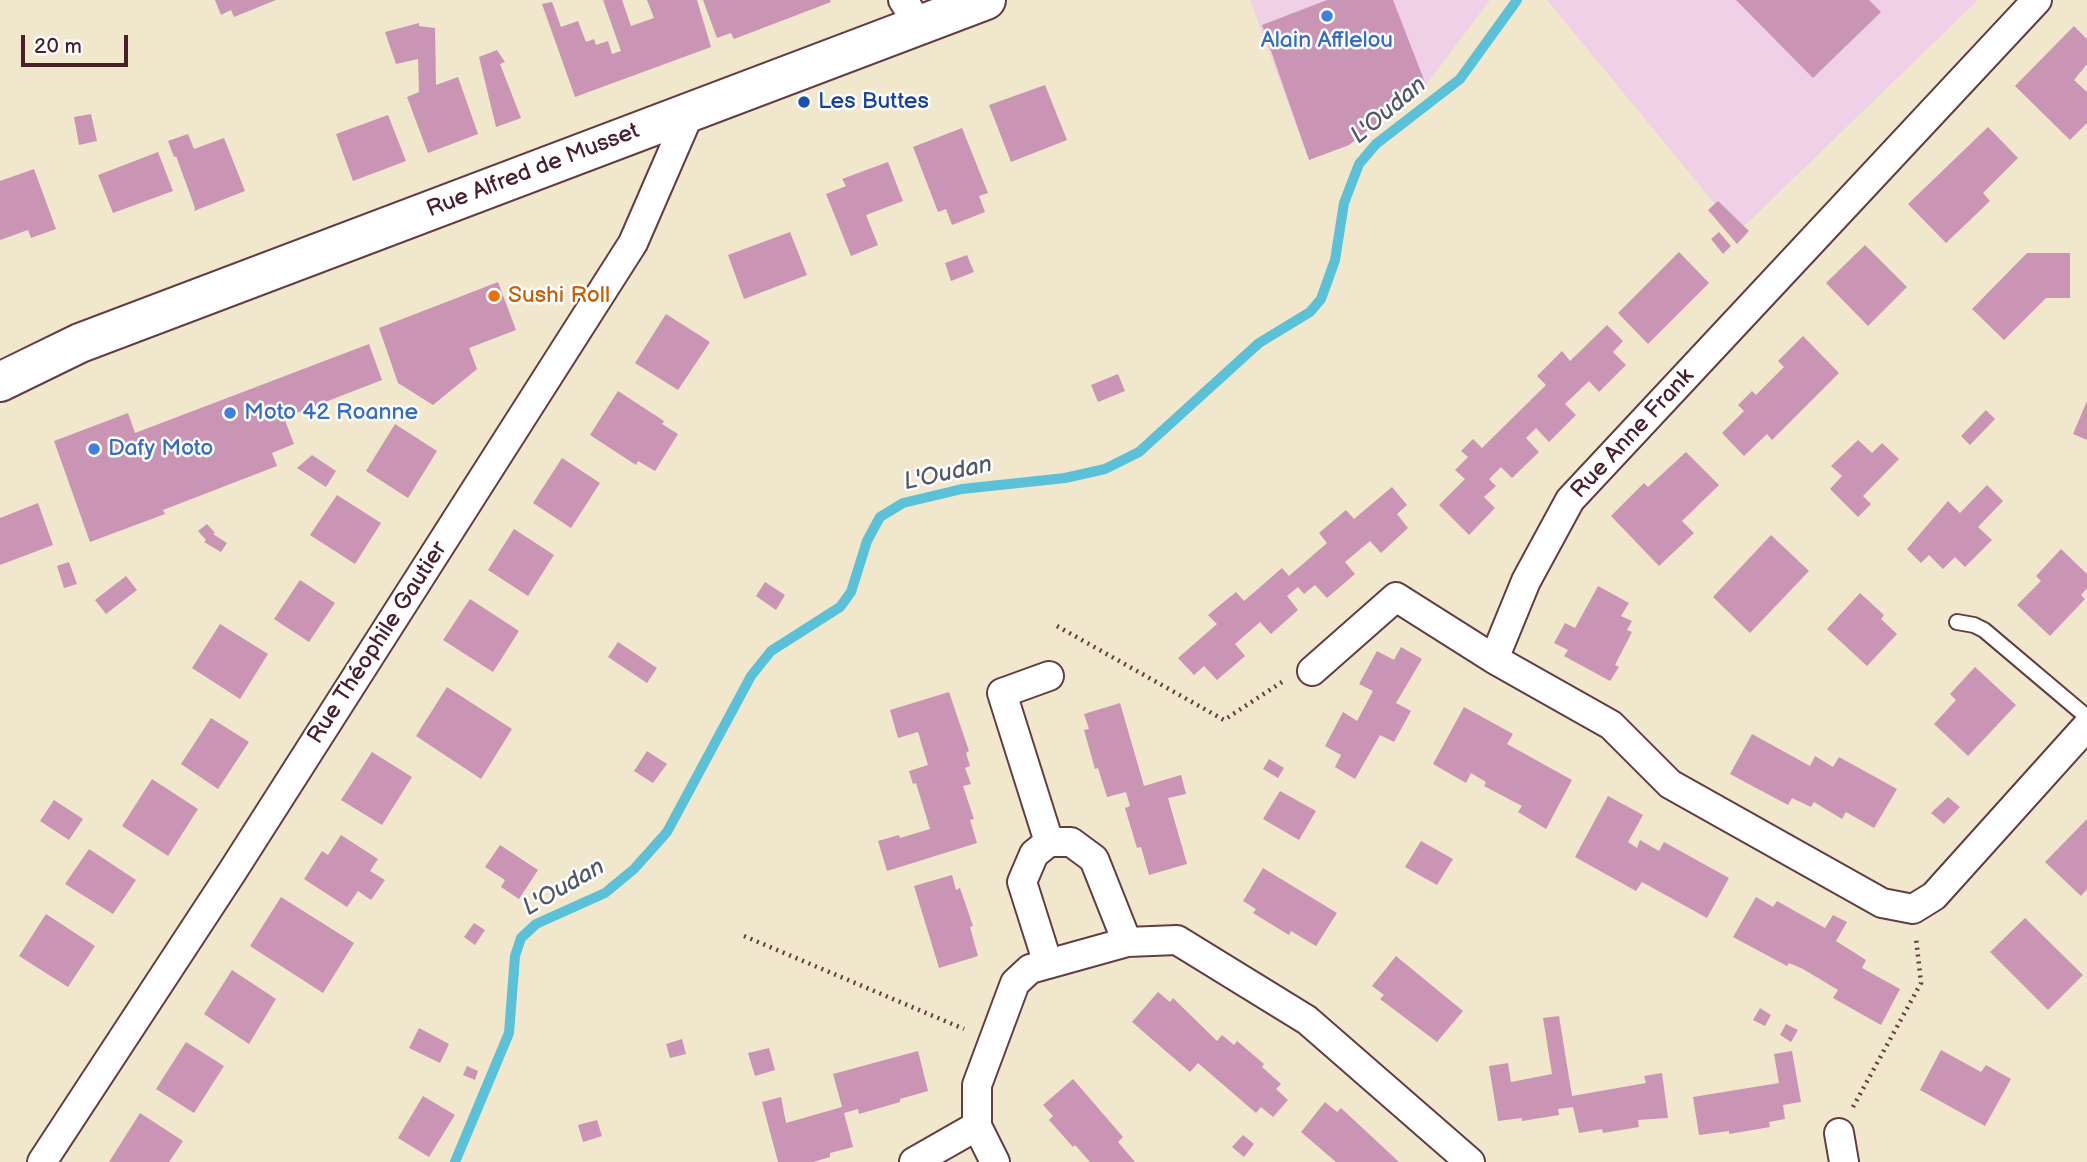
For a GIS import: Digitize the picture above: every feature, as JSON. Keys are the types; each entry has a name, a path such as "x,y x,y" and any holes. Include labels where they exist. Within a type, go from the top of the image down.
{"main road":[{"name":"Rue Alfred de Musset","path":"0,382 80,343 690,112 911,13 986,0"},
{"name":"Rue Alfred de Musset","path":"0,359 80,343"}],"street":[{"name":"Rue Anne Frank","path":"1494,659 1526,581 1570,500 2037,0"},
{"name":"Rue Théophile Gautier","path":"42,1162 224,884 633,243 690,112"},
{"path":"1312,671 1396,597 1494,659 1611,725 1670,784 1882,903 1913,909 1934,896 2087,726"},
{"path":"1049,676 1002,693 1049,842"},
{"path":"1048,964 1022,882 1034,854 1049,842 1071,842 1094,859 1127,942"},
{"path":"995,1162 977,1126 977,1085 1015,983 1030,969 1127,942 1177,940 1307,1020 1470,1162"},
{"path":"914,1162 977,1126"},
{"path":"1839,1133 1844,1162"}],"lane":[{"path":"1957,622 1984,629 2087,717"}],"path":[{"path":"1058,626 1224,720 1289,677 1312,671"},
{"path":"1839,1133 1921,983 1913,909"},
{"path":"744,936 993,1042"}],"shaded area":[{"path":"1250,0 1490,0 1426,85 1349,145 1309,160"},
{"path":"1547,0 1976,0 1977,1 1738,232"}],"building":[{"path":"215,0 276,0 234,17 231,10 221,15"},
{"path":"603,0 622,0 631,26 654,18 647,0 697,0 711,47 575,97 542,4 552,2 561,27 578,21 586,42 594,39 596,45 608,41 612,54 621,51"},
{"path":"703,0 831,2 734,39 731,33 717,38"},
{"path":"1327,0 1393,0 1426,85 1349,145 1309,160 1262,25"},
{"path":"1736,0 1869,0 1881,12 1813,78"},
{"path":"419,23 419,26 435,28 436,85 458,77 478,134 428,153 407,97 419,92 418,59 396,64 385,32"},
{"path":"2074,26 2087,39 2087,64 2074,80 2087,92 2087,123 2070,140 2015,86"},
{"path":"497,50 505,62 500,64 521,118 496,127 479,57"},
{"path":"1045,85 1067,140 1011,162 989,105"},
{"path":"91,114 97,141 79,145 74,117"},
{"path":"388,115 406,161 353,181 336,134"},
{"path":"1988,127 2018,158 1983,193 1990,201 1946,243 1908,204"},
{"path":"962,128 988,193 979,196 985,212 952,225 946,209 938,212 913,147"},
{"path":"188,134 194,149 224,138 245,191 194,211 176,156 174,157 168,141"},
{"path":"158,152 173,191 113,213 98,175"},
{"path":"888,162 903,201 866,215 878,245 851,256 826,194 846,186 842,179"},
{"path":"34,169 56,229 31,238 28,230 0,240 0,181"},
{"path":"1718,201 1749,231 1737,244 1708,210"},
{"path":"790,232 807,275 744,299 728,255"},
{"path":"1719,232 1731,246 1723,254 1711,239"},
{"path":"1865,245 1907,287 1868,326 1826,283"},
{"path":"1679,252 1709,283 1648,344 1618,313"},
{"path":"2027,253 2070,253 2070,298 2046,298 2004,340 1972,309"},
{"path":"967,255 974,272 951,281 945,263"},
{"path":"498,282 516,330 469,348 477,369 433,405 398,383 379,328"},
{"path":"666,314 710,342 678,390 635,363"},
{"path":"1607,325 1623,341 1613,352 1626,365 1599,392 1589,381 1565,404 1576,415 1549,442 1536,428 1526,438 1539,452 1512,478 1501,467 1489,479 1496,486 1484,497 1495,508 1469,535 1439,505 1465,479 1455,470 1468,457 1461,451 1473,439 1482,448 1546,385 1537,376 1562,351 1570,361"},
{"path":"1803,336 1839,373 1772,440 1767,434 1744,456 1722,433 1744,411 1738,405 1752,391 1756,395 1784,367 1778,361"},
{"path":"369,344 382,380 284,418 294,444 272,453 277,466 163,510 165,514 90,542 54,441 128,413 135,433"},
{"path":"1118,374 1125,391 1098,402 1091,385"},
{"path":"618,391 664,421 662,424 678,434 655,471 638,461 636,465 590,435"},
{"path":"2087,401 2087,440 2073,434"},
{"path":"1986,410 1995,419 1970,445 1961,436"},
{"path":"395,424 437,451 408,498 366,471"},
{"path":"1858,440 1872,453 1882,443 1899,459 1863,496 1871,504 1858,517 1830,489 1842,476 1831,466"},
{"path":"1686,452 1719,485 1682,521 1694,533 1659,566 1611,516 1644,483 1648,487"},
{"path":"312,455 336,471 326,487 297,468"},
{"path":"562,458 600,483 571,528 533,503"},
{"path":"1987,485 2003,501 1978,527 1992,540 1965,567 1955,557 1943,569 1929,555 1921,563 1907,549 1948,501 1960,513"},
{"path":"1392,487 1407,505 1397,514 1408,528 1381,553 1370,541 1345,562 1355,574 1327,598 1315,585 1304,594 1298,587 1287,596 1298,610 1271,634 1260,622 1235,644 1245,656 1217,680 1204,666 1194,675 1178,658 1217,624 1208,615 1236,592 1244,601 1282,568 1289,576 1327,543 1319,533 1346,510 1354,519"},
{"path":"337,495 381,523 355,564 310,535"},
{"path":"38,503 53,545 0,565 0,518"},
{"path":"207,524 215,533 213,534 227,543 221,552 204,542 206,540 198,531"},
{"path":"514,529 554,555 528,596 488,570"},
{"path":"1771,535 1809,571 1750,633 1713,597"},
{"path":"2061,549 2087,574 2087,588 2081,595 2085,599 2050,636 2017,605 2041,581 2036,576"},
{"path":"69,562 77,584 64,588 57,566"},
{"path":"126,576 137,590 106,614 95,600"},
{"path":"300,580 335,603 309,642 274,619"},
{"path":"765,582 785,595 776,610 756,596"},
{"path":"1598,586 1629,603 1621,616 1632,621 1627,630 1632,632 1615,665 1619,667 1610,681 1564,656 1568,650 1554,643 1565,623 1575,628"},
{"path":"1860,593 1884,615 1881,619 1897,634 1867,666 1827,629"},
{"path":"470,599 519,631 493,672 443,640"},
{"path":"220,624 268,654 240,699 192,668"},
{"path":"618,642 657,668 647,683 608,657"},
{"path":"1401,647 1422,659 1396,703 1411,711 1394,742 1380,735 1355,779 1335,767 1341,755 1325,746 1343,712 1357,721 1373,691 1359,684 1377,651 1394,660"},
{"path":"1975,667 2016,705 1968,756 1934,724 1956,700 1950,694"},
{"path":"447,687 512,729 481,779 416,736"},
{"path":"949,692 969,751 966,753 970,766 965,768 971,784 963,786 974,819 970,820 977,843 887,871 878,841 930,829 916,783 913,784 909,771 928,765 918,732 898,738 890,710"},
{"path":"1120,703 1144,786 1181,775 1186,794 1168,798 1187,864 1149,875 1141,847 1137,848 1125,808 1130,806 1126,792 1107,797 1098,768 1095,769 1084,730 1089,729 1084,714"},
{"path":"1464,707 1513,734 1507,744 1572,780 1546,829 1518,812 1522,806 1484,786 1486,782 1471,773 1466,783 1433,764"},
{"path":"211,718 249,742 218,789 181,764"},
{"path":"1752,734 1810,766 1815,756 1833,767 1839,757 1897,789 1874,828 1846,812 1842,819 1814,802 1811,807 1792,798 1788,805 1730,774"},
{"path":"647,751 667,764 653,783 634,771"},
{"path":"372,752 412,777 382,825 341,800"},
{"path":"1269,759 1284,768 1278,778 1263,769"},
{"path":"152,779 198,809 168,856 122,826"},
{"path":"1280,791 1316,811 1299,840 1263,819"},
{"path":"1608,796 1643,815 1628,842 1637,848 1640,840 1659,851 1664,842 1729,878 1707,918 1642,882 1636,891 1575,857"},
{"path":"1948,797 1960,807 1944,824 1931,813"},
{"path":"54,800 83,819 69,840 40,821"},
{"path":"2087,819 2087,889 2081,896 2045,862"},
{"path":"341,835 378,859 370,871 385,880 371,900 358,891 347,907 304,879 322,851 328,855"},
{"path":"1421,841 1453,859 1437,885 1405,867"},
{"path":"500,845 538,870 519,899 501,887 505,880 485,867"},
{"path":"89,849 136,880 113,914 65,884"},
{"path":"1263,868 1337,913 1316,946 1291,931 1289,935 1253,913 1256,909 1243,901"},
{"path":"952,875 956,890 960,888 973,926 970,927 978,956 939,968 914,886"},
{"path":"281,897 354,943 323,993 250,946"},
{"path":"1756,897 1773,907 1777,901 1825,928 1833,915 1847,922 1836,941 1866,960 1862,968 1900,989 1881,1025 1833,998 1838,990 1803,969 1789,963 1787,966 1733,937"},
{"path":"46,914 95,946 68,987 19,956"},
{"path":"2025,918 2083,975 2048,1010 1990,952"},
{"path":"474,923 485,930 475,945 464,937"},
{"path":"1396,956 1463,1011 1437,1042 1380,999 1384,995 1372,986"},
{"path":"232,970 276,999 249,1044 204,1014"},
{"path":"1158,992 1170,1002 1173,998 1217,1041 1222,1035 1234,1045 1237,1041 1264,1064 1262,1067 1281,1084 1276,1089 1288,1100 1273,1117 1261,1107 1256,1113 1198,1063 1190,1072 1132,1022"},
{"path":"1760,1008 1771,1015 1765,1026 1753,1020"},
{"path":"1559,1016 1572,1096 1646,1083 1644,1076 1662,1073 1668,1118 1638,1120 1639,1127 1603,1133 1602,1129 1579,1133 1573,1107 1558,1109 1559,1115 1522,1121 1522,1118 1498,1121 1489,1066 1508,1063 1511,1082 1552,1074 1543,1018"},
{"path":"1786,1024 1798,1030 1791,1042 1780,1035"},
{"path":"419,1028 449,1044 440,1063 409,1048"},
{"path":"682,1039 686,1054 670,1058 666,1044"},
{"path":"186,1042 224,1066 194,1113 156,1089"},
{"path":"769,1048 775,1070 755,1076 748,1053"},
{"path":"1941,1050 1981,1072 1986,1065 2011,1079 1985,1126 1920,1090"},
{"path":"918,1051 928,1091 859,1114 858,1109 844,1113 853,1147 830,1153 830,1157 813,1162 778,1162 762,1102 781,1097 786,1123 842,1107 833,1074"},
{"path":"1792,1051 1801,1102 1783,1105 1785,1119 1769,1122 1770,1127 1729,1134 1729,1131 1699,1135 1693,1097 1779,1083 1774,1054"},
{"path":"467,1066 478,1071 475,1080 463,1075"},
{"path":"1073,1079 1123,1137 1118,1142 1135,1162 1090,1162 1049,1120 1053,1116 1043,1105"},
{"path":"423,1096 455,1115 429,1157 398,1138"},
{"path":"1325,1102 1337,1112 1341,1108 1399,1162 1336,1162 1301,1132"},
{"path":"140,1113 183,1141 169,1162 109,1162"},
{"path":"597,1120 602,1136 583,1142 578,1125"},
{"path":"1243,1135 1254,1144 1244,1157 1232,1147"}],"waterway":[{"name":"L'Oudan","path":"455,1162 509,1033 515,956 521,938 536,924 605,893 634,869 667,832 751,676 771,651 840,607 851,592 867,541 880,517 903,503 962,489 1065,478 1105,469 1139,452 1259,343 1310,312 1321,299 1335,260 1344,203 1359,164 1376,144 1460,79 1517,0"}],"place":[{"name":"Alain Afflelou","path":"1327,16"},
{"name":"Les Buttes","path":"804,102"},
{"name":"Sushi Roll","path":"494,296"},
{"name":"Moto 42 Roanne","path":"230,413"},
{"name":"Dafy Moto","path":"94,449"}]}
